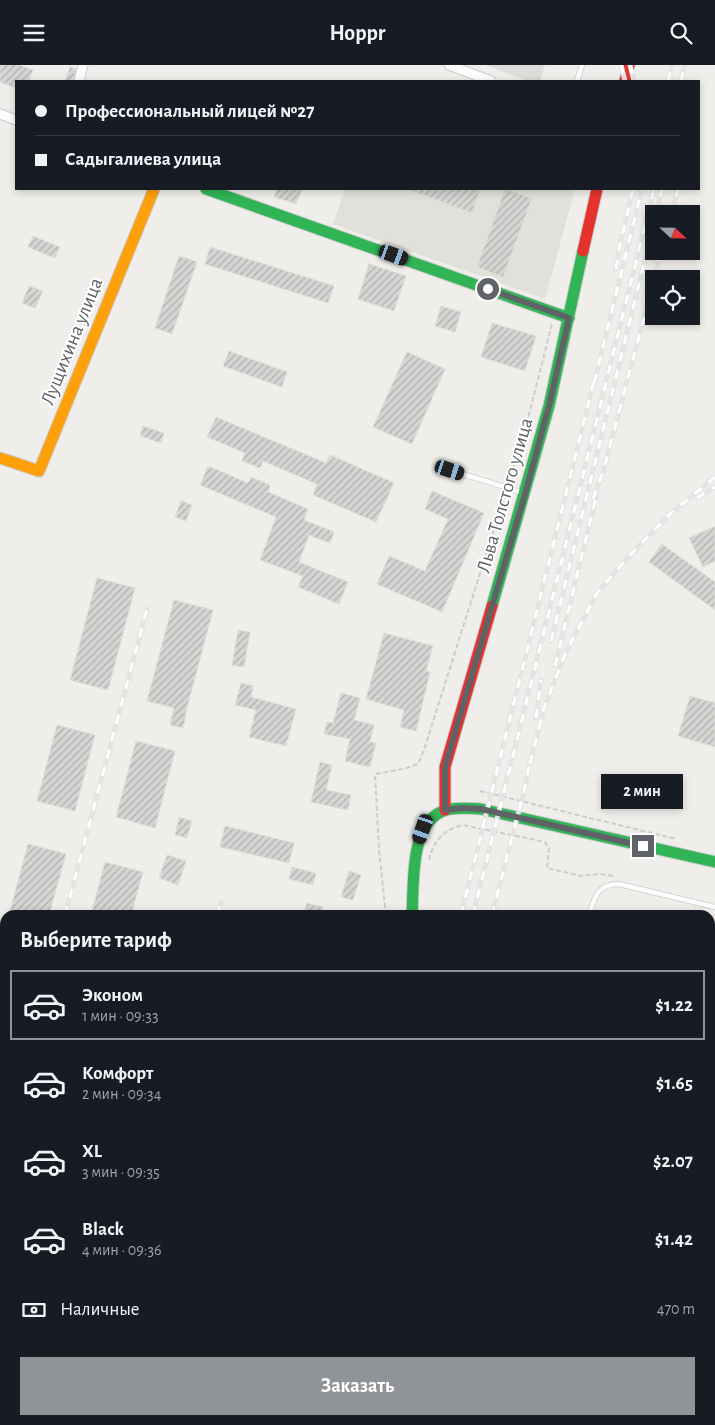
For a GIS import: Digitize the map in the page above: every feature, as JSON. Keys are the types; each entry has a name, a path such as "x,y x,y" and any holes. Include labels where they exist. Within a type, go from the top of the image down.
{"main road":[{"path":"625,80 629,65"},
{"name":"Лущихина улица","path":"0,458 39,471 154,190"},
{"path":"209,190 569,318"},
{"name":"Льва Толстого улица","path":"445,810 445,767 549,406 597,190"},
{"path":"412,910 416,849 423,829 431,819 445,810 462,808 481,809 715,862"}],"street":[{"path":"78,80 83,65"},
{"path":"449,65 488,80"},
{"path":"0,114 15,120"}],"lane":[{"path":"577,80 582,65"},
{"path":"450,470 525,494"},
{"path":"591,910 603,887 609,884 715,907"}],"path":[{"path":"509,481 525,430 555,313"},
{"path":"385,910 379,850 375,774 418,764 504,499"},
{"path":"480,791 677,839"},
{"path":"428,863 431,851 445,831 463,825 545,842 549,848 548,868"}],"shaded area":[{"path":"486,65 545,65 540,80 524,80"},
{"path":"345,190 575,190 545,299 333,224"}],"building":[{"path":"0,65 19,65 33,70 29,80 15,80 15,88 0,82"},
{"path":"70,67 76,69 73,80 65,80"},
{"path":"277,190 302,190 296,204 274,197"},
{"path":"410,190 480,190 472,213"},
{"path":"505,190 532,198 503,277 477,267"},
{"path":"33,236 60,247 55,258 28,247"},
{"path":"210,247 334,286 328,303 205,264"},
{"path":"179,256 197,262 172,334 155,328"},
{"path":"369,264 406,276 394,311 358,299"},
{"path":"29,286 43,291 35,308 22,303"},
{"path":"441,306 461,312 455,332 435,326"},
{"path":"492,323 536,336 525,371 481,357"},
{"path":"229,351 287,372 282,387 223,366"},
{"path":"407,352 445,369 412,444 373,427"},
{"path":"216,417 326,463 330,455 394,483 376,522 313,495 317,484 263,461 260,468 242,461 245,453 207,437"},
{"path":"143,426 164,433 161,443 140,436"},
{"path":"208,466 248,483 251,477 270,485 268,492 308,509 304,520 334,532 330,543 309,535 299,562 348,582 339,604 298,587 303,576 260,560 276,517 200,485"},
{"path":"432,491 484,513 442,612 377,584 389,556 425,571 448,519 425,509"},
{"path":"181,501 192,505 186,521 175,517"},
{"path":"715,526 715,561 703,567 689,538"},
{"path":"662,544 715,582 715,610 649,562"},
{"path":"97,578 135,588 108,690 70,680"},
{"path":"174,600 213,610 183,728 170,725 174,708 147,701"},
{"path":"238,630 250,632 244,667 232,665"},
{"path":"384,633 433,646 426,671 430,672 416,731 400,727 404,710 366,699"},
{"path":"241,683 253,686 251,697 296,709 286,746 249,737 256,710 235,705"},
{"path":"341,693 360,698 354,720 374,725 370,742 376,743 370,767 345,761 350,739 324,734 327,722 333,723"},
{"path":"690,696 715,703 715,747 678,736"},
{"path":"57,725 95,735 75,811 37,801"},
{"path":"136,741 175,751 155,828 116,817"},
{"path":"320,762 332,765 326,790 351,795 348,810 311,802"},
{"path":"179,817 192,821 187,838 175,835"},
{"path":"225,826 294,843 289,863 220,847"},
{"path":"28,844 66,854 50,910 10,910"},
{"path":"167,855 186,861 178,885 159,878"},
{"path":"105,862 143,872 132,910 92,910"},
{"path":"292,867 316,873 313,885 289,879"},
{"path":"349,871 361,875 353,900 341,897"},
{"path":"307,903 323,907 322,910 305,910"}],"railway":[{"path":"621,65 625,80"},
{"path":"630,65 634,80"},
{"path":"668,80 672,65"},
{"path":"681,80 685,65"},
{"path":"616,269 633,190"},
{"path":"594,383 642,190"},
{"path":"474,910 654,190"},
{"path":"658,205 662,190"},
{"path":"674,205 678,190"},
{"path":"551,641 645,260"},
{"path":"656,270 659,260"},
{"path":"593,499 603,472 645,314"},
{"path":"462,910 595,377"},
{"path":"530,764 544,708 566,652 597,593 631,554 671,513 715,477"},
{"path":"697,498 715,487"},
{"path":"555,666 597,493"},
{"path":"66,910 147,609"},
{"path":"536,718 541,680"},
{"path":"493,910 531,757"},
{"path":"219,910 221,902"}],"traffic: fast":[{"path":"209,190 569,318"},
{"path":"492,606 549,406 583,251"},
{"path":"412,910 414,871 420,840 425,827 434,816 450,809 481,809 715,862"}],"traffic: slow":[{"path":"0,458 39,471 154,190"}],"traffic: jam":[{"path":"625,80 629,65"},
{"path":"583,251 597,190"},
{"path":"445,810 445,767 492,606"}],"route":[{"path":"488,289 569,318 549,406 525,494 445,767 445,810 462,808 481,809 643,846"}]}
